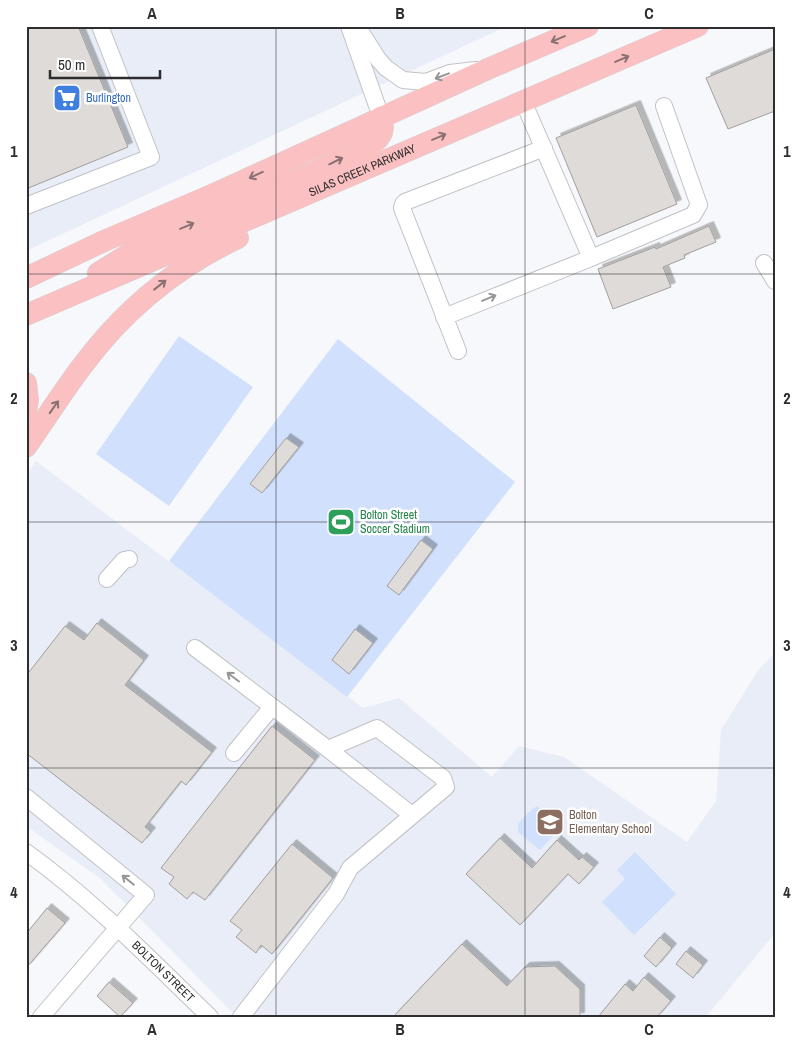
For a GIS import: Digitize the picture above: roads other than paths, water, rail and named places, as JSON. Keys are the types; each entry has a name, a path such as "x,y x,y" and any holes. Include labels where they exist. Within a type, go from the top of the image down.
{"main road":[{"path":"26,278 490,68 588,26"},
{"name":"SILAS CREEK PARKWAY","path":"26,315 698,26"},
{"path":"71,296 103,269 135,250 179,229 315,172 372,144 382,132 384,125 381,117"},
{"path":"26,447 83,365 107,336 153,290 194,261 222,245 286,216 349,176"},
{"path":"26,262 56,250 104,242"},
{"path":"26,383 28,400 26,412"}],"street":[{"path":"26,206 151,158 100,26"},
{"path":"349,26 381,117"},
{"path":"357,26 378,60 403,80 426,82 450,73 490,68"},
{"path":"523,101 591,258"},
{"path":"444,316 591,258 693,215 700,206 664,106"},
{"path":"458,351 402,208 403,204 544,148"},
{"path":"764,263 775,281"},
{"path":"107,579 124,560 129,559"},
{"path":"195,648 412,815"},
{"path":"234,754 272,707"},
{"path":"241,1017 336,894 350,868 446,787 443,778 377,728 328,749"},
{"path":"26,796 146,895 41,1017"},
{"name":"BOLTON STREET","path":"26,852 51,870 117,928 210,1017"}],"place":[{"name":"Burlington","path":"67,98"},
{"name":"Bolton Street Soccer Stadium","path":"341,522"},
{"name":"Bolton Elementary School","path":"550,822"}]}
